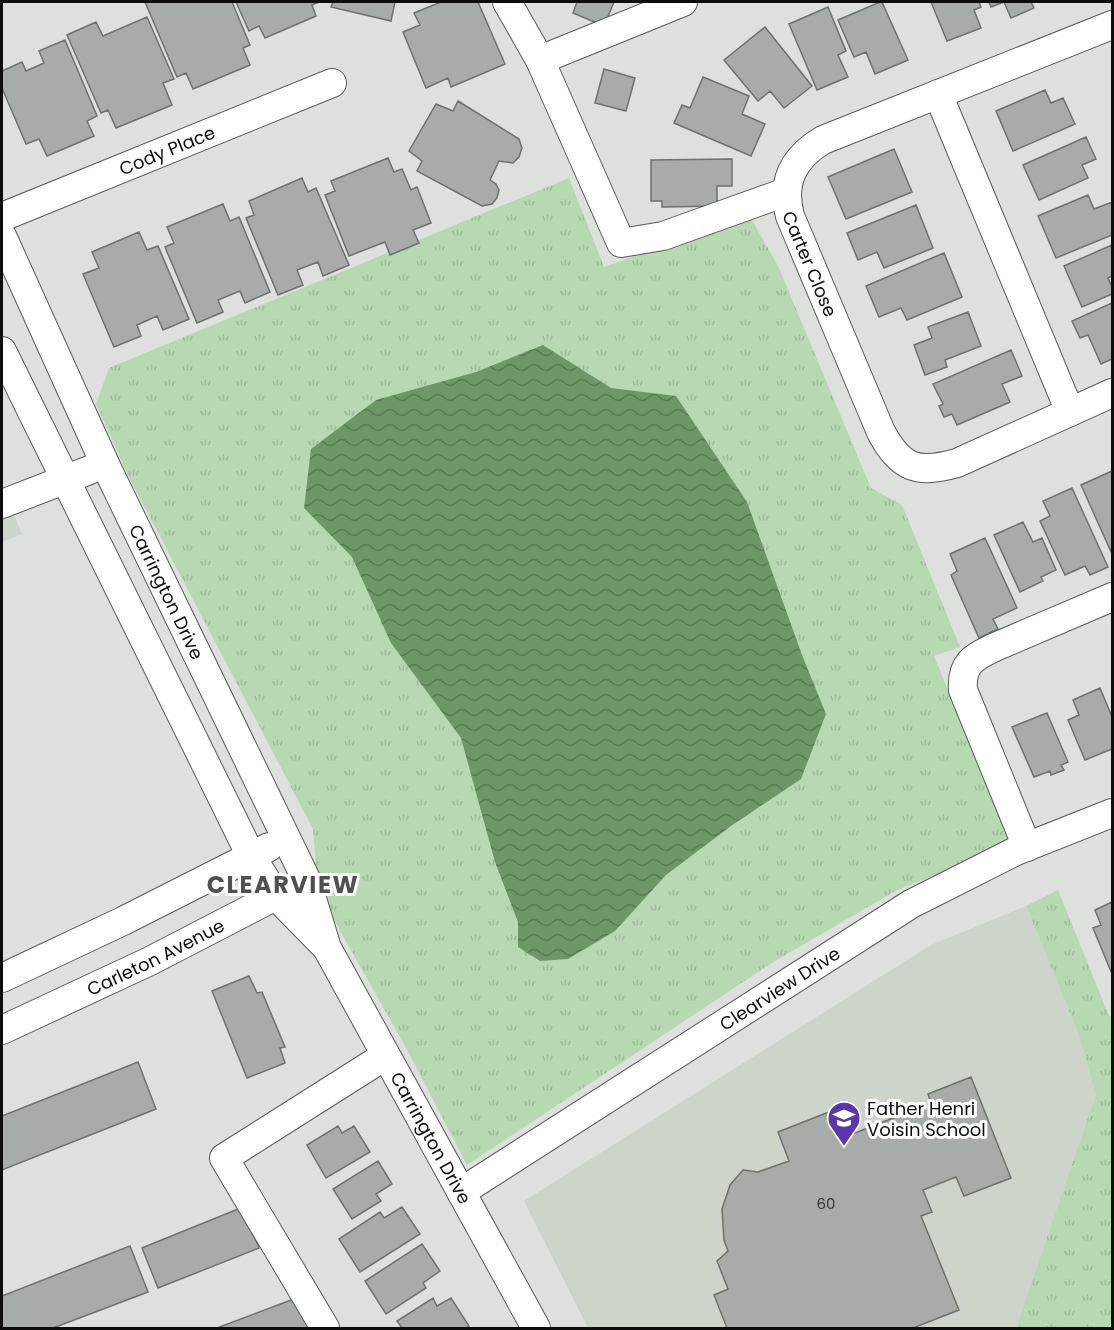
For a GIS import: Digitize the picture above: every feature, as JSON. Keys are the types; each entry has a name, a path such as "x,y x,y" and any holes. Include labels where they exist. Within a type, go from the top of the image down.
{"street":[{"path":"507,2 540,60 621,243 663,236 786,192"},
{"path":"540,60 683,2"},
{"name":"Carter Close","path":"1110,33 938,94 823,140 796,164 789,178 786,192 790,216 881,432 890,449 901,460 916,467 937,469 957,463 1113,393"},
{"name":"Cody Place","path":"2,217 332,83"},
{"path":"938,94 1070,412"},
{"name":"Carrington Drive","path":"2,236 105,464 306,879 327,948 536,1329"},
{"name":"Carrington Drive","path":"2,351 63,479 251,856 276,896 327,948"},
{"path":"2,504 105,464"},
{"path":"1027,847 963,690 962,679 965,669 976,656 995,646 1113,597"},
{"name":"Clearview Drive","path":"461,1192 910,904 1027,847 1113,813"},
{"path":"2,978 123,921 286,838"},
{"name":"Carleton Avenue","path":"2,1030 150,960 306,879"},
{"path":"325,1329 224,1158 385,1056"}],"shaded area":[{"path":"2,486 22,534 2,542"},
{"name":"Father Henri Voisin School","path":"1026,906 1077,1030 1096,1094 1016,1328 588,1328 524,1201 931,945"}],"green space":[{"path":"569,178 604,267 749,215 778,266 871,488 902,505 960,647 934,656 1012,845 897,890 772,963 467,1165 404,1044 318,892 313,829 129,477 96,404 109,368"},
{"path":"1058,890 1109,1016 1112,1016 1112,1328 1016,1328 1096,1094 1077,1030 1026,906"}],"water":[{"path":"543,345 611,388 676,396 747,502 802,655 826,714 801,779 731,826 666,875 615,931 568,959 540,961 518,947 518,922 495,862 461,738 391,643 352,557 304,508 311,449 376,400 476,372"}],"building":[{"path":"145,2 232,2 250,45 243,48 250,65 193,89 186,73 177,77"},
{"path":"236,2 319,2 312,5 316,16 265,38 259,26 249,31"},
{"path":"333,2 395,2 391,21 331,7"},
{"path":"441,2 478,2 505,64 451,87 448,78 426,88 403,32 420,25 414,13"},
{"path":"577,2 614,2 604,26 573,13"},
{"path":"882,2 908,60 875,74 866,52 854,57 838,20"},
{"path":"931,2 979,2 981,7 974,10 981,28 947,41"},
{"path":"989,2 1004,2 991,7"},
{"path":"1004,2 1031,2 1034,8 1011,18"},
{"path":"828,7 846,51 838,55 848,77 817,90 789,24"},
{"path":"147,17 174,79 163,83 172,105 116,128 108,110 101,113 67,35 96,22 103,36"},
{"path":"765,27 812,86 784,108 770,91 758,101 724,60"},
{"path":"65,40 97,116 87,121 94,136 47,156 39,139 26,144 2,88 2,71 22,62 26,71 44,63 39,51"},
{"path":"604,69 635,78 626,111 595,103"},
{"path":"703,77 749,96 742,114 765,124 751,156 674,123 682,105 690,108"},
{"path":"1045,90 1051,103 1063,98 1075,124 1013,151 996,111"},
{"path":"458,101 519,139 522,148 519,157 513,163 499,161 490,180 499,190 492,204 482,206 417,171 422,161 409,151 436,104 453,111"},
{"path":"1086,137 1096,159 1082,165 1088,178 1039,200 1023,165"},
{"path":"894,149 912,192 846,219 828,177"},
{"path":"388,158 394,172 402,169 411,190 417,187 431,223 413,230 419,243 390,255 385,242 349,256 325,195 335,191 331,181"},
{"path":"732,159 732,186 717,186 717,206 662,207 662,201 651,201 651,160"},
{"path":"302,178 308,192 316,188 349,265 323,276 318,262 297,270 303,285 278,295 246,218 254,215 249,201"},
{"path":"1088,195 1094,209 1112,202 1112,235 1056,258 1038,216"},
{"path":"223,204 230,221 239,217 270,292 245,303 240,291 218,300 223,312 197,323 165,247 174,243 167,227"},
{"path":"916,205 933,248 884,268 877,252 858,260 847,233"},
{"path":"139,232 147,250 158,246 189,319 163,330 157,316 137,325 141,336 114,347 83,274 99,268 92,252"},
{"path":"1112,245 1112,276 1108,278 1112,294 1082,307 1064,266"},
{"path":"944,253 962,297 907,320 901,308 879,317 866,286"},
{"path":"1112,303 1112,359 1101,364 1088,335 1080,338 1072,321"},
{"path":"968,312 981,346 945,360 947,367 925,375 914,345 932,338 928,327"},
{"path":"1011,350 1022,376 1002,384 1010,402 957,425 952,414 944,417 939,406 943,404 933,384"},
{"path":"1112,471 1112,554 1081,485"},
{"path":"1072,488 1108,567 1090,575 1085,566 1065,575 1040,521 1050,516 1043,501"},
{"path":"1023,522 1033,542 1042,538 1056,570 1041,577 1043,581 1020,592 994,535"},
{"path":"985,538 1017,608 993,619 998,629 979,638 951,575 957,571 950,554"},
{"path":"1100,688 1112,717 1112,749 1085,760 1068,720 1079,715 1073,700"},
{"path":"1047,713 1068,762 1061,765 1064,770 1051,775 1050,771 1034,777 1012,727"},
{"path":"1112,902 1112,974 1093,928 1101,925 1095,910"},
{"path":"249,976 257,993 262,992 285,1047 280,1048 285,1063 247,1078 212,991"},
{"path":"138,1062 156,1109 2,1170 2,1116"},
{"path":"971,1077 1011,1178 964,1196 956,1177 923,1190 932,1212 921,1216 959,1310 913,1328 727,1328 714,1295 728,1289 717,1261 728,1251 724,1240 722,1209 730,1185 743,1170 758,1172 789,1161 778,1132 839,1108 850,1135 931,1103 928,1094"},
{"path":"338,1126 342,1133 354,1126 370,1152 326,1178 307,1145"},
{"path":"378,1161 392,1184 376,1194 381,1201 352,1219 333,1189"},
{"path":"243,1207 259,1248 158,1288 142,1248"},
{"path":"402,1207 420,1234 360,1272 339,1239 380,1212 384,1218"},
{"path":"422,1244 440,1271 423,1283 426,1288 386,1314 365,1281"},
{"path":"130,1246 148,1292 53,1328 2,1328 2,1296"},
{"path":"299,1297 311,1328 217,1328"},
{"path":"433,1298 437,1306 451,1298 469,1326 466,1328 402,1328 397,1321"}],"place":[{"name":"Father Henri Voisin School","path":"844,1147"}],"district":[{"name":"CLEARVIEW","path":"283,884"}]}
